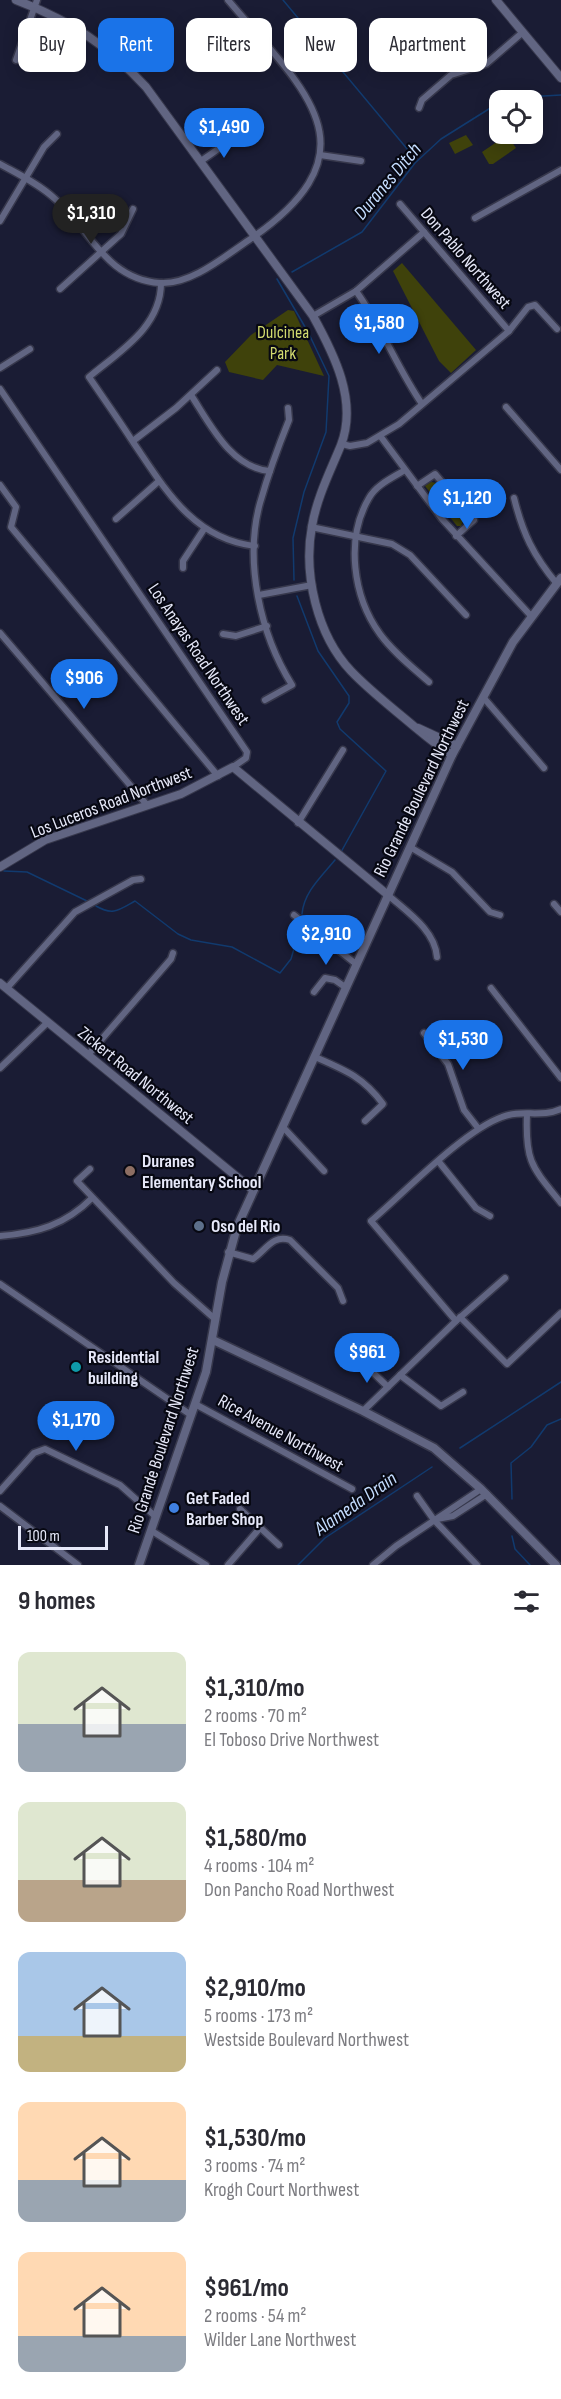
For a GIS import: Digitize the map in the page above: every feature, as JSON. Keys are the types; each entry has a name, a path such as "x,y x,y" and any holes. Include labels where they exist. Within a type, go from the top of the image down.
{"main road":[{"name":"Rio Grande Boulevard Northwest","path":"139,1565 195,1404 213,1340 228,1252 253,1190 454,751 513,642 559,581"},
{"path":"213,1340 363,1411 434,1448 484,1491 556,1565"}],"street":[{"path":"16,0 36,4 89,34 121,60 146,87 313,316 334,357 342,381 346,418 342,444 322,488 312,526 312,585 320,617 344,662 371,690 428,740 454,751"},
{"path":"228,0 243,18"},
{"path":"496,0 561,78"},
{"path":"16,60 36,4"},
{"path":"419,108 422,100 451,75 486,64 523,32"},
{"path":"0,164 54,197 82,228 100,254 123,273 161,283 192,276 255,236 300,198 313,177 320,156 318,123 313,106 272,53"},
{"path":"0,221 44,147 57,134"},
{"path":"201,161 234,138"},
{"path":"320,156 361,161"},
{"path":"475,218 561,170"},
{"name":"Don Pablo Northwest","path":"400,204 509,331"},
{"path":"60,289 121,234 133,209"},
{"path":"313,316 356,291 424,232"},
{"path":"161,283 161,297 156,314 148,325 89,377 159,481 184,513 204,529 230,541 255,546"},
{"path":"356,291 369,309 406,381 422,404"},
{"path":"342,444 360,445 381,436 509,331 528,307 535,304 556,329"},
{"path":"0,368 30,349"},
{"path":"133,441 191,395 217,370"},
{"name":"Los Anayas Road Northwest","path":"0,389 247,752 246,758 233,767"},
{"path":"191,395 227,447 241,460 256,468 270,471"},
{"path":"506,407 561,470"},
{"path":"265,700 292,685 272,645 259,595 255,546 260,502 289,420 288,408"},
{"path":"381,436 456,536 532,616"},
{"path":"405,470 381,485 370,496 356,536 355,560 364,605 380,633 399,656 429,682"},
{"path":"417,486 435,474 474,520 456,536"},
{"path":"116,519 159,481"},
{"path":"0,485 16,507 11,527 218,776"},
{"path":"514,498 523,533 530,547 559,581"},
{"path":"312,526 392,544 410,555 466,615"},
{"path":"183,568 183,561 204,529"},
{"path":"259,595 312,585"},
{"path":"224,634 236,636 267,626"},
{"path":"0,633 147,805"},
{"path":"483,697 544,768"},
{"path":"298,823 343,750"},
{"path":"233,767 388,896 428,933 434,941 437,957"},
{"name":"Los Luceros Road Northwest","path":"1,864 45,840 147,805 218,776 233,767"},
{"path":"410,847 452,872 490,912 500,915"},
{"path":"3,986 75,912 133,880 141,879"},
{"path":"554,904 561,912"},
{"path":"294,915 356,964"},
{"path":"88,1055 171,959 173,953"},
{"path":"314,992 325,978 335,980 345,987"},
{"name":"Zickert Road Northwest","path":"3,986 253,1190"},
{"path":"491,988 561,1078"},
{"path":"0,1068 48,1022"},
{"path":"424,1033 448,1064 464,1110 478,1128"},
{"path":"315,1057 355,1075 377,1095 383,1104 365,1122"},
{"path":"561,1109 553,1113 502,1116 478,1128 371,1221 458,1319 507,1364 561,1313"},
{"path":"527,1114 526,1145 530,1162 561,1203"},
{"path":"283,1127 324,1171"},
{"path":"439,1162 476,1208 490,1216"},
{"path":"90,1169 77,1181 174,1284 216,1320"},
{"path":"0,1236 55,1226 68,1220 92,1198"},
{"path":"228,1252 253,1259 274,1240 281,1237 290,1240 338,1288 343,1301"},
{"path":"363,1411 458,1319 505,1278"},
{"name":"Rice Avenue Northwest","path":"0,1284 191,1415"},
{"path":"363,1363 388,1387"},
{"path":"400,1375 441,1406 463,1392"},
{"name":"Rice Avenue Northwest","path":"195,1404 352,1489"},
{"path":"0,1491 34,1453 45,1449 120,1485 156,1517"},
{"path":"373,1565 434,1520 484,1491"},
{"path":"417,1496 434,1520 477,1565"},
{"path":"0,1506 78,1565"},
{"path":"240,1509 279,1545"},
{"path":"228,1565 260,1528"},
{"path":"152,1531 206,1565"}],"green space":[{"path":"466,135 473,145 455,154 449,143"},
{"path":"494,144 513,144 516,148 493,164 489,164 482,152"},
{"path":"402,263 476,350 451,373 439,361 393,271"},
{"name":"Dulcinea Park","path":"288,310 294,311 324,376 277,365 263,380 229,372 225,362 251,335"},
{"path":"431,482 437,483 465,516 461,526 457,526 425,486"}],"waterway":[{"path":"283,0 413,156"},
{"name":"Duranes Ditch","path":"543,96 561,95"},
{"name":"Duranes Ditch","path":"292,272 362,232 415,163 441,139 489,109"},
{"path":"277,279 308,332 329,376 326,432 304,492 293,538 294,580"},
{"path":"297,596 318,651 349,696 349,703 337,722 340,729 386,771 341,852"},
{"path":"302,914 310,892 335,860"},
{"path":"4,871 27,872 87,901"},
{"path":"96,906 112,911 135,901 178,934 191,940 232,947 280,973 291,959 301,925"},
{"name":"Alameda Drain","path":"460,1448 561,1382"},
{"path":"512,1499 511,1463 531,1447 547,1425 561,1419"},
{"name":"Alameda Drain","path":"298,1565 325,1538 432,1467"},
{"path":"512,1536 515,1549 530,1565"}],"place":[{"name":"Duranes Elementary School","path":"130,1171"},
{"name":"Oso del Rio","path":"199,1226"},
{"name":"Residential building","path":"76,1367"},
{"name":"Get Faded Barber Shop","path":"174,1508"}]}
